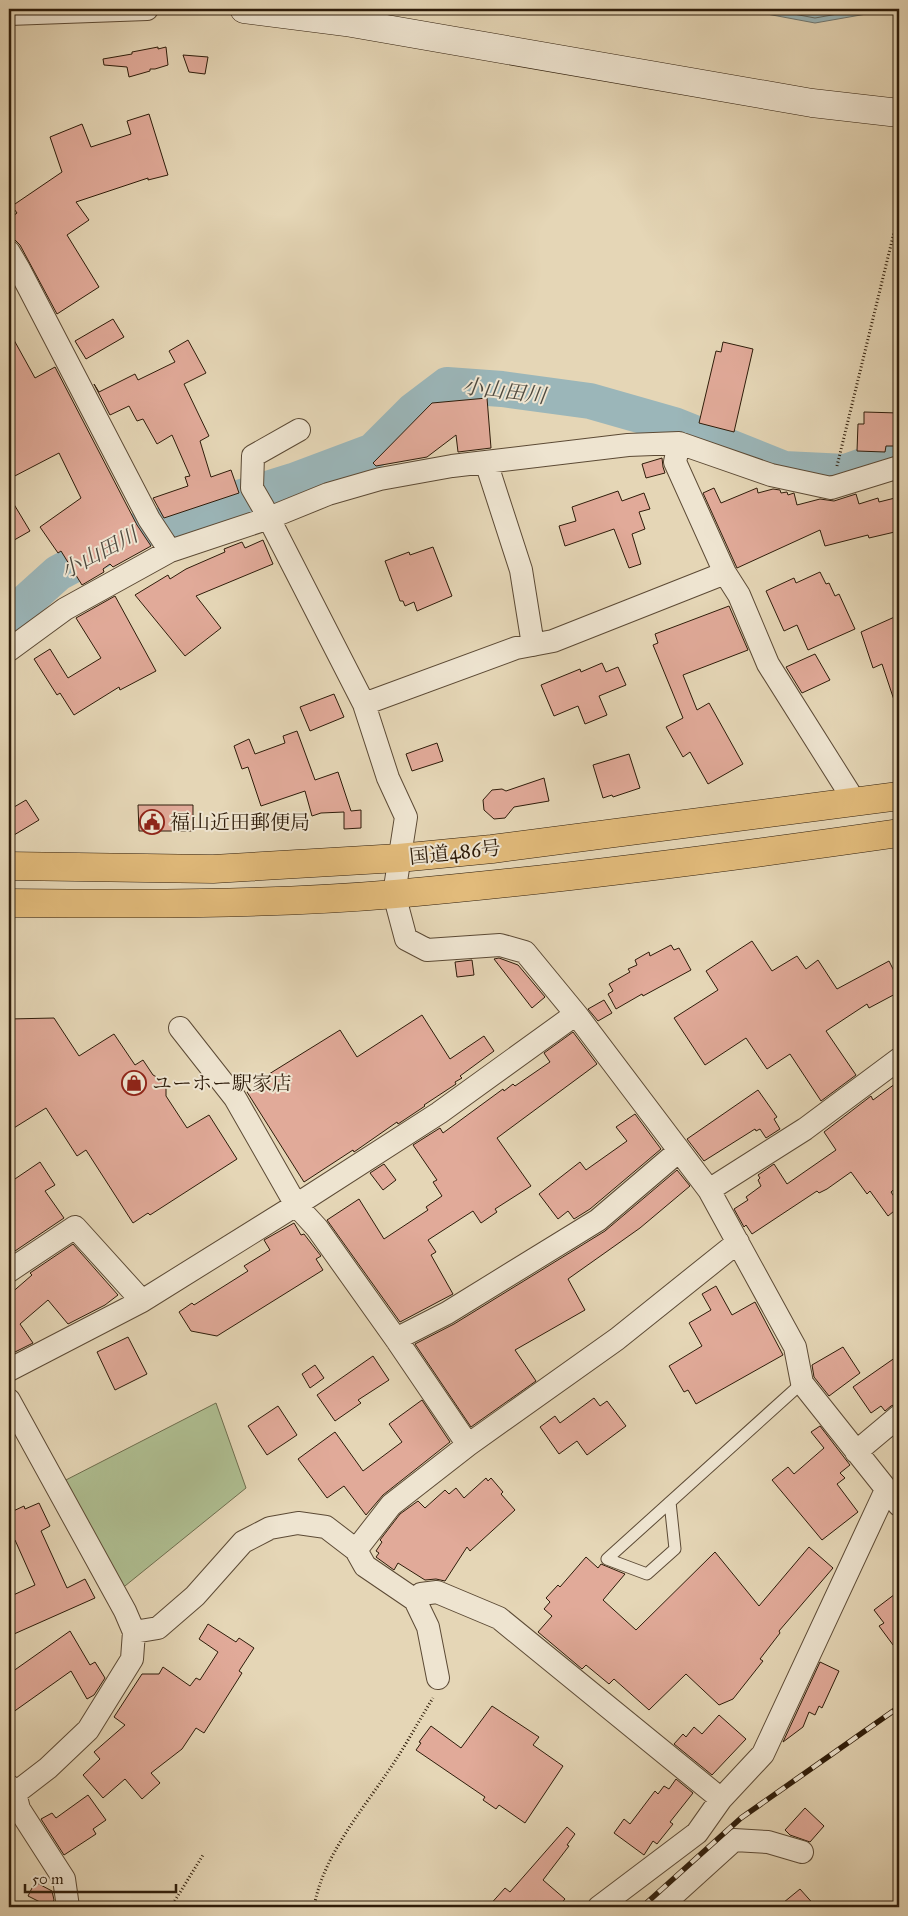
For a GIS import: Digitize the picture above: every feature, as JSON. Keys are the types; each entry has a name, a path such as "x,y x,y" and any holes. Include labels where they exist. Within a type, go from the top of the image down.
{"highway":[{"name":"国道486号","path":"9,866 213,869 399,858 492,848 899,796"},
{"name":"国道486号","path":"9,904 214,904 394,894 693,861 899,833"}],"street":[{"path":"9,14 147,9"},
{"path":"244,9 346,22 812,103 899,113"},
{"path":"9,252 159,535"},
{"path":"299,430 253,456 252,488 364,704 388,778 406,817 394,894 406,939 427,950 500,945 525,952 576,1014 709,1190 795,1347 802,1383 893,1498 763,1754 721,1799 697,1833 648,1868 599,1907"},
{"path":"679,444 675,462 725,573 739,596 768,664 855,802"},
{"path":"9,650 65,609 159,535 266,513 380,479 486,462 628,446 679,444 771,475 831,488 899,467"},
{"path":"486,462 522,570 534,645"},
{"path":"364,704 516,648 553,642 725,573"},
{"path":"9,1370 142,1301 439,1113 576,1014"},
{"path":"180,1028 235,1098 296,1204 317,1228 468,1445"},
{"path":"709,1190 805,1129 898,1062"},
{"path":"396,1339 447,1313 598,1220 679,1151"},
{"path":"9,1271 75,1227 142,1301"},
{"path":"356,1550 391,1505 468,1445 617,1340 738,1242"},
{"path":"9,1400 125,1611 134,1632 132,1659 88,1730 48,1768 11,1792 64,1879 68,1907"},
{"path":"856,1452 899,1416"},
{"path":"134,1632 158,1628 195,1596 243,1542 270,1528 298,1523 326,1527 356,1550 365,1566 415,1600 428,1626 438,1678"},
{"path":"415,1600 421,1594 437,1592 499,1618 721,1799"},
{"path":"660,1907 734,1840 768,1842 802,1852"},
{"path":"648,1868 655,1894 656,1907"}],"lane":[{"path":"670,1502 675,1549 654,1568 647,1574 607,1559 670,1502 802,1383"}],"path":[{"path":"831,488 899,212"},
{"path":"314,1907 330,1860 434,1696 438,1678"},
{"path":"171,1907 203,1855"}],"green space":[{"path":"216,1403 246,1488 120,1590 62,1482"}],"water":[{"path":"740,9 895,9 815,23"}],"building":[{"path":"158,47 158,49 166,47 168,65 129,77 127,67 104,65 103,59"},
{"path":"183,55 208,57 205,74 189,72"},
{"path":"149,114 168,175 148,180 148,178 76,202 89,220 67,235 99,287 57,314 20,245 15,240 9,239 9,219 17,213 12,206 62,172 50,137 82,124 91,147 131,134 127,121"},
{"path":"113,319 124,337 86,359 75,341"},
{"path":"9,331 35,378 55,367 137,525 151,546 113,567 110,564 103,569 104,572 82,585 61,551 58,553 40,527 81,498 59,453 9,479"},
{"path":"188,340 206,373 184,384 209,436 200,441 211,477 231,470 239,493 164,518 153,498 188,486 185,477 190,476 172,435 157,444 143,419 137,421 129,406 110,415 94,384 99,392 135,374 138,380 175,362 169,351"},
{"path":"723,342 753,349 734,432 699,423 716,351 721,352"},
{"path":"487,398 491,448 458,452 456,435 427,457 376,466 373,463 432,403"},
{"path":"864,412 899,413 899,446 886,446 885,452 857,451 858,424 864,424"},
{"path":"662,458 665,473 646,478 642,464"},
{"path":"714,488 721,503 757,488 758,493 773,489 780,490 781,493 787,492 788,495 794,493 797,505 820,499 834,501 856,494 859,504 878,498 879,502 899,497 899,531 869,538 868,535 825,546 820,530 737,568 703,493"},
{"path":"618,491 622,501 644,493 650,509 639,512 645,529 632,534 641,564 629,568 614,529 565,546 559,526 576,521 572,507"},
{"path":"9,496 30,531 9,543"},
{"path":"263,540 273,564 196,596 221,628 185,656 135,595 168,575 170,579 186,569 225,552 224,549 242,542 245,548"},
{"path":"433,547 452,596 417,611 414,602 405,606 403,601 400,601 385,561 409,552 410,555"},
{"path":"820,572 826,584 829,583 835,596 839,594 855,629 808,650 797,625 784,631 766,591 794,578 796,583"},
{"path":"115,596 156,671 120,690 119,687 74,715 60,693 57,695 34,659 50,649 68,678 101,658 76,618"},
{"path":"729,606 748,650 683,675 697,710 709,703 743,764 708,784 690,752 683,757 666,727 683,718 653,645 658,643 655,634"},
{"path":"899,615 899,705 896,706 882,664 873,668 861,632"},
{"path":"815,654 830,680 802,693 786,667"},
{"path":"602,663 606,672 618,667 626,685 599,696 607,715 585,724 578,706 554,716 541,685 580,669 581,672"},
{"path":"334,694 344,717 310,731 300,707"},
{"path":"297,731 315,780 338,772 351,811 361,810 361,828 344,829 344,812 321,813 312,816 305,791 261,806 248,767 242,769 234,746 249,739 255,754 285,743 283,736"},
{"path":"437,743 443,761 412,771 406,754"},
{"path":"629,754 640,788 613,797 612,795 603,798 593,765"},
{"path":"544,778 549,801 514,807 505,818 494,819 484,810 483,800 492,790 502,789 506,791"},
{"path":"26,800 39,820 9,838 9,810"},
{"path":"138,805 193,805 193,831 139,831"},
{"path":"752,941 772,971 797,956 806,969 818,960 837,989 889,961 899,981 899,992 869,1008 867,1004 826,1031 856,1075 821,1101 790,1054 767,1069 746,1038 705,1065 674,1018 718,990 706,971"},
{"path":"671,945 674,950 679,948 691,970 616,1009 608,994 613,991 609,984 630,972 628,969 637,965 635,960 649,952 650,956"},
{"path":"499,958 518,965 545,997 532,1008 494,959"},
{"path":"472,960 474,975 457,977 455,962"},
{"path":"604,1000 612,1013 598,1021 588,1009"},
{"path":"422,1015 450,1059 484,1036 494,1051 460,1076 462,1078 455,1082 456,1084 425,1106 304,1182 247,1092 262,1082 261,1079 340,1030 357,1057"},
{"path":"54,1018 79,1056 114,1034 135,1065 143,1060 153,1075 166,1082 166,1096 187,1128 209,1115 237,1159 150,1215 148,1213 133,1223 86,1150 77,1156 46,1108 9,1131 9,1019"},
{"path":"573,1032 597,1064 497,1138 531,1186 495,1209 497,1212 481,1223 473,1211 428,1240 436,1252 431,1255 453,1294 400,1322 327,1220 359,1199 384,1239 428,1210 426,1207 442,1196 433,1182 437,1180 413,1145 440,1128 443,1133 503,1089 504,1091 513,1084 515,1086 550,1062 544,1053"},
{"path":"899,1081 899,1185 891,1192 899,1207 888,1216 870,1191 867,1194 851,1172 827,1189 819,1193 817,1191 752,1234 746,1225 744,1227 734,1209 748,1200 746,1197 761,1186 758,1175 774,1164 787,1184 836,1150 824,1132 871,1096 873,1100"},
{"path":"758,1090 777,1117 774,1119 780,1129 766,1138 760,1129 756,1131 755,1129 704,1161 687,1139"},
{"path":"635,1114 661,1149 590,1209 574,1219 568,1211 558,1219 539,1194 580,1162 586,1170 627,1141 616,1127"},
{"path":"40,1162 55,1185 45,1191 64,1218 15,1251 9,1241 9,1183"},
{"path":"384,1164 396,1180 383,1190 370,1173"},
{"path":"677,1170 690,1186 640,1228 568,1279 585,1310 515,1350 536,1381 471,1427 415,1344 454,1324 605,1231"},
{"path":"294,1223 301,1235 304,1234 321,1256 316,1259 323,1270 217,1336 191,1331 179,1312 192,1303 194,1305 248,1271 244,1266 270,1250 264,1240"},
{"path":"73,1244 118,1295 105,1305 68,1324 48,1300 20,1324 33,1343 9,1355 9,1295 32,1275 30,1273"},
{"path":"716,1286 732,1315 755,1302 783,1355 696,1404 688,1390 684,1392 669,1366 702,1346 689,1323 711,1310 702,1294"},
{"path":"128,1337 147,1374 115,1390 97,1352"},
{"path":"843,1347 860,1373 829,1396 814,1377 812,1365"},
{"path":"899,1355 899,1403 885,1411 881,1406 871,1413 853,1387"},
{"path":"373,1356 389,1380 358,1400 361,1403 335,1421 317,1395"},
{"path":"315,1365 324,1378 310,1388 302,1374"},
{"path":"594,1398 600,1406 607,1401 626,1426 587,1455 577,1441 559,1454 540,1427 555,1416 560,1423"},
{"path":"422,1400 450,1442 383,1495 366,1515 344,1486 327,1498 298,1459 335,1432 363,1471 402,1442 389,1424"},
{"path":"278,1406 297,1435 267,1455 248,1426"},
{"path":"820,1426 850,1465 840,1473 845,1478 837,1484 858,1512 822,1540 772,1480 788,1467 794,1474 824,1448 811,1432"},
{"path":"486,1478 488,1481 491,1478 503,1492 501,1494 515,1510 470,1551 467,1547 445,1581 436,1579 425,1580 398,1563 394,1570 376,1557 379,1553 376,1551 382,1542 380,1540 400,1514 418,1501 425,1508 445,1490 449,1494 456,1488 464,1498"},
{"path":"39,1503 50,1526 41,1531 67,1588 85,1579 95,1598 14,1634 9,1623 9,1597 35,1585 15,1540 9,1543 9,1513 24,1506 25,1509"},
{"path":"809,1547 833,1568 779,1631 780,1633 760,1659 763,1661 733,1699 719,1705 686,1674 649,1710 614,1679 609,1684 586,1665 582,1669 538,1632 552,1616 544,1609 550,1602 546,1598 558,1585 560,1587 586,1557 598,1568 601,1564 625,1574 603,1600 636,1630 715,1552 759,1606"},
{"path":"899,1591 899,1653 879,1626 884,1623 874,1610"},
{"path":"208,1624 236,1642 239,1638 254,1648 239,1671 242,1673 204,1733 196,1728 182,1749 151,1773 160,1783 142,1799 125,1779 103,1798 83,1775 100,1759 94,1752 125,1725 114,1717 142,1674 159,1674 163,1667 190,1686 196,1678 200,1680 218,1652 199,1639"},
{"path":"70,1631 90,1665 95,1662 105,1678 94,1695 87,1699 71,1671 9,1715 9,1674"},
{"path":"820,1662 839,1671 822,1708 819,1706 815,1715 809,1712 803,1727 783,1742"},
{"path":"492,1706 539,1737 533,1745 563,1766 525,1823 499,1805 496,1809 483,1800 485,1797 416,1750 421,1743 419,1742 431,1726 461,1748"},
{"path":"719,1715 746,1739 712,1775 674,1744 683,1734 686,1737 694,1727 702,1734"},
{"path":"676,1779 693,1793 670,1822 673,1824 657,1844 653,1841 644,1855 614,1833 624,1819 630,1824 655,1791 658,1794 664,1786 669,1789"},
{"path":"88,1795 106,1820 93,1829 96,1834 64,1855 41,1819 52,1813 56,1818"},
{"path":"805,1808 824,1826 810,1842 790,1835 785,1830"},
{"path":"567,1827 575,1834 567,1845 569,1846 543,1880 565,1899 558,1907 543,1907 535,1901 529,1907 488,1907 505,1888 510,1892"},
{"path":"35,1882 52,1891 54,1900 50,1907 28,1896"},
{"path":"800,1889 816,1907 778,1907"}],"waterway":[{"name":"小山田川","path":"9,617 58,573 139,530 177,522 229,501 293,481 373,451 414,410 447,385 502,389 590,401 674,425 784,469 846,472 899,453"}],"railway":[{"path":"642,1907 741,1818 899,1707"}],"place":[{"name":"福山近田郵便局","path":"152,822"},
{"name":"ユーホー駅家店","path":"134,1083"}]}
